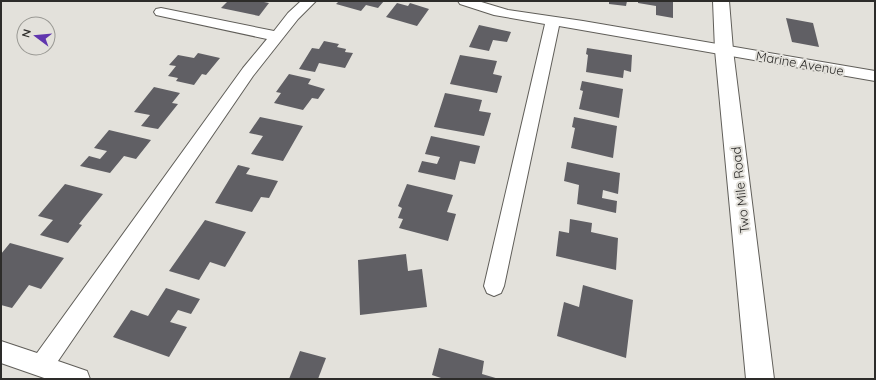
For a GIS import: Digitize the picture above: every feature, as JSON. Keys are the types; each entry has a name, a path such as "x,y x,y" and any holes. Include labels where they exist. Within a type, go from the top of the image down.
{"street":[{"path":"41,366 248,72 293,16 309,1"},
{"name":"Marine Avenue","path":"465,1 480,7 516,16 875,76"},
{"name":"Two Mile Road","path":"721,1 724,50 760,379"},
{"path":"161,12 277,36"},
{"path":"494,286 553,21"},
{"path":"1,352 79,379"}],"building":[{"path":"228,1 259,1 269,3 259,16 221,8"},
{"path":"339,1 384,1 378,8 366,5 361,11 336,4"},
{"path":"609,1 627,1 626,6 609,4"},
{"path":"638,1 673,1 673,18 656,15 656,6 638,3"},
{"path":"397,3 408,6 410,3 429,9 417,26 386,17"},
{"path":"786,18 813,23 819,47 792,42"},
{"path":"479,25 511,32 507,42 493,40 489,51 469,47"},
{"path":"324,41 339,44 337,47 346,49 345,52 353,53 345,68 319,63 315,72 299,69 312,48 319,49"},
{"path":"587,48 632,55 631,72 624,70 623,78 586,72 588,55 586,54"},
{"path":"198,53 220,58 206,75 202,74 194,85 176,81 178,78 168,76 176,66 169,65 178,55 194,58"},
{"path":"460,55 497,61 493,74 502,76 497,93 450,84"},
{"path":"289,74 311,79 308,84 325,89 318,99 312,98 303,110 274,103 281,93 276,92"},
{"path":"582,81 623,89 619,118 579,109 583,91 580,90"},
{"path":"154,87 180,93 172,103 178,104 158,129 141,126 150,115 134,112"},
{"path":"445,93 482,100 479,111 491,113 484,136 434,127"},
{"path":"260,117 303,126 283,161 251,154 263,136 249,133"},
{"path":"574,117 617,126 613,158 571,148 575,128 572,127"},
{"path":"109,130 151,140 136,159 124,156 110,173 80,166 89,156 100,159 107,151 94,148"},
{"path":"431,136 480,146 475,164 460,161 455,180 418,172 422,161 437,164 440,157 425,154"},
{"path":"567,162 620,173 618,194 603,190 602,198 617,201 616,213 577,204 579,185 564,181"},
{"path":"238,165 250,168 246,174 278,181 269,198 261,197 252,212 215,203"},
{"path":"65,184 103,194 79,224 82,225 68,243 40,235 53,220 38,216"},
{"path":"407,184 453,195 447,212 456,214 448,241 399,228 403,219 398,218 402,208 398,206"},
{"path":"570,219 592,223 591,232 618,238 616,270 556,256 559,231 569,233"},
{"path":"205,220 246,232 225,267 210,262 199,280 169,271"},
{"path":"10,243 64,258 41,289 29,285 12,308 1,305 1,254"},
{"path":"406,254 408,271 422,269 427,307 360,315 358,260"},
{"path":"583,285 633,300 626,358 557,336 564,302 579,307"},
{"path":"166,288 200,299 191,314 178,310 170,322 187,327 169,357 113,337 131,310 148,316"},
{"path":"439,348 484,361 482,374 499,379 444,379 432,375"},
{"path":"300,351 326,358 318,379 289,379"}]}
